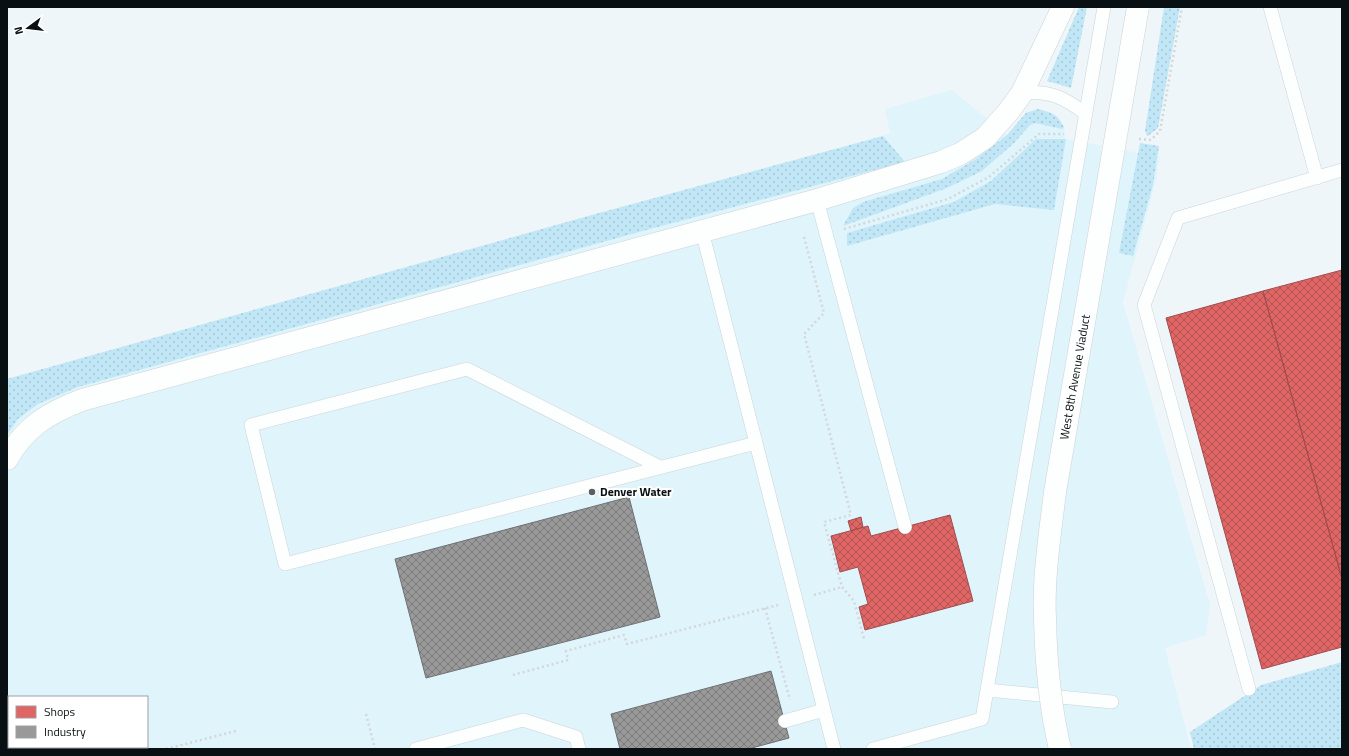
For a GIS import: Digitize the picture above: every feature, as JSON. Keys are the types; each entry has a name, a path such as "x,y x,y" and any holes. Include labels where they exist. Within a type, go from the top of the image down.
{"street":[{"path":"7,460 14,447 28,430 44,418 63,407 82,400 817,200 921,169 960,154 985,138 1008,112 1022,93 1063,7"},
{"name":"West 8th Avenue Viaduct","path":"1060,749 1049,686 1044,618 1050,538 1056,484 1138,7"}],"lane":[{"path":"873,749 982,719 1104,7"},
{"path":"1270,7 1317,178"},
{"path":"1022,93 1036,92 1058,96 1086,114"},
{"path":"1249,689 1144,305 1178,218 1342,170"},
{"path":"817,200 905,527"},
{"path":"702,231 834,749"},
{"path":"660,467 467,369 251,426 285,564 756,443"},
{"path":"987,690 1112,702"},
{"path":"789,720 824,710"},
{"path":"416,749 523,720 576,737 580,749"}],"path":[{"path":"1151,140 1160,131 1182,7"},
{"path":"842,230 948,199 989,177 1039,134 1066,134"},
{"path":"804,237 824,313 804,334 851,514 824,522 842,587 854,601 864,639"},
{"path":"513,675 568,660 566,651 624,635 627,644 842,587"},
{"path":"765,608 789,720"},
{"path":"366,714 375,749"},
{"path":"166,749 236,731"}],"shaded area":[{"path":"1079,7 1087,7 1071,88 1047,81"},
{"path":"1164,7 1180,7 1158,128 1147,136 1145,131"},
{"name":"Denver Water","path":"952,90 1007,135 1026,113 1038,109 1050,112 1058,117 1064,127 1066,139 1160,157 1155,185 1123,302 1210,605 1206,635 1165,648 1191,749 7,749 7,379 890,133 885,109"},
{"path":"1038,109 1054,115 1059,119 1064,127 1062,129 1035,123 1030,125 1013,144 982,171 947,188 843,226 853,208 863,202 942,179 976,159 1007,135 1026,113"},
{"path":"883,136 905,162 650,229 78,387 38,404 18,419 7,435 7,379 588,216"},
{"path":"1036,139 1066,139 1054,210 995,204 847,246 847,233 954,202 991,181"},
{"path":"1140,143 1159,146 1153,185 1133,256 1119,253"},
{"path":"1342,662 1342,749 1194,749 1190,732 1261,685"}],"building: Shops":[{"path":"1342,270 1342,579 1263,291"},
{"path":"1263,291 1342,579 1342,647 1262,669 1166,318"},
{"path":"950,515 973,601 865,630 859,607 868,604 858,567 840,572 831,536 868,526 871,536"},
{"path":"861,517 863,527 851,531 848,521"}],"building: Industry":[{"path":"629,497 660,617 426,678 395,559"},
{"path":"771,671 789,738 748,749 620,749 611,714"}],"place":[{"name":"Denver Water","path":"592,492"}]}
